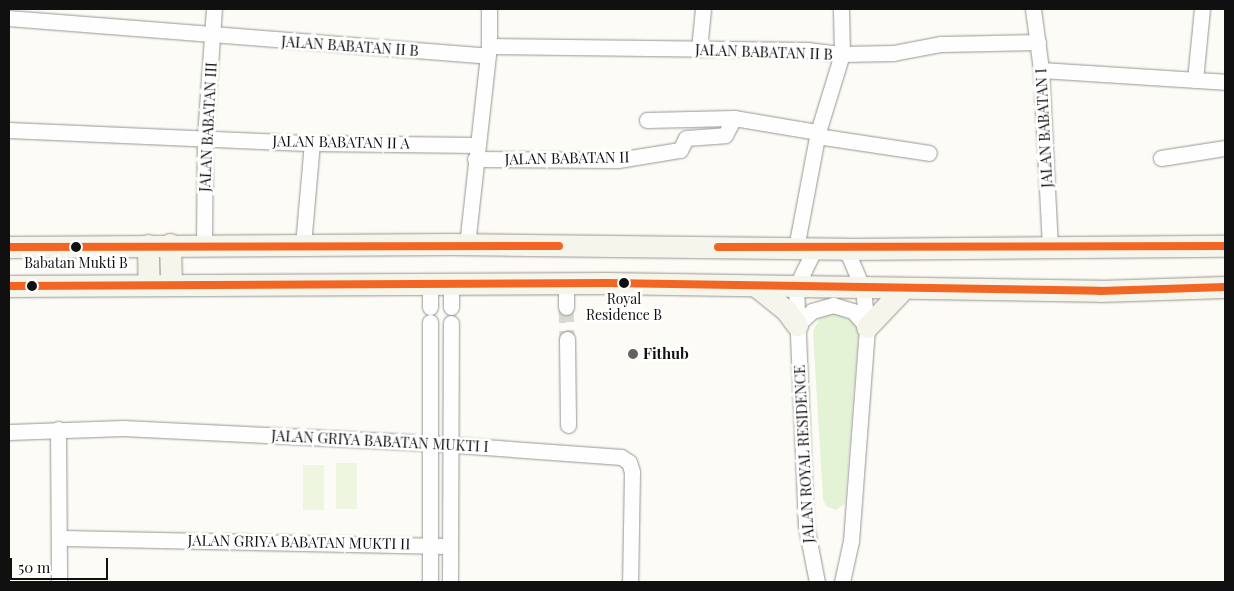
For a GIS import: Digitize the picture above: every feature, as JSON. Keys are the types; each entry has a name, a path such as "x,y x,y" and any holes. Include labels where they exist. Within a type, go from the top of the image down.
{"main road":[{"path":"9,286 149,264 170,264 204,245 467,245 807,251 1225,246"},
{"path":"9,247 149,264 440,284 566,283 756,286 797,284 862,286 902,290 1100,291 1225,287"},
{"path":"756,286 786,310 797,326"},
{"path":"867,327 902,290"}],"street":[{"name":"JALAN BABATAN III","path":"204,245 205,137 214,9"},
{"path":"467,245 488,51 489,9"},
{"path":"699,49 702,9"},
{"name":"JALAN ROYAL RESIDENCE","path":"817,582 806,531 797,326 797,284 807,251 814,132 835,54 842,9"},
{"name":"JALAN BABATAN I","path":"1033,9 1041,70 1050,247"},
{"path":"1195,80 1202,9"},
{"name":"JALAN BABATAN II B","path":"9,18 213,34 488,51 699,49 835,54 893,53 941,44 1038,42"},
{"path":"1041,70 1225,82"},
{"path":"647,120 734,118 929,154"},
{"name":"JALAN BABATAN II","path":"476,152 618,160 680,150 686,138 725,135 734,118"},
{"name":"JALAN BABATAN II A","path":"9,130 312,142 476,152"},
{"path":"302,245 312,142"},
{"path":"1161,158 1225,148"},
{"path":"842,582 851,541 867,327 862,286 847,250"},
{"path":"566,283 566,307"},
{"path":"430,307 440,284"},
{"path":"440,284 451,307"},
{"path":"797,326 812,311 833,305 853,312 867,327"},
{"path":"430,582 430,325 451,325 450,582"},
{"path":"566,339 568,425"},
{"name":"JALAN GRIYA BABATAN MUKTI I","path":"9,432 123,428 430,443 626,459 632,472 630,582"},
{"path":"58,429 59,582"},
{"name":"JALAN GRIYA BABATAN MUKTI II","path":"59,538 450,546"}],"green space":[{"path":"843,309 859,328 845,504 836,510 826,506 823,499 813,331 823,312"},
{"path":"336,463 357,463 357,509 336,509"},
{"path":"303,465 324,465 324,510 303,510"}],"tunnel":[{"path":"566,307 567,339"}],"transit line":[{"path":"9,247 559,246"},
{"path":"718,247 1225,246"},
{"path":"9,286 607,283 1100,291 1225,287"}],"place":[{"name":"Babatan Mukti B","path":"76,247"},
{"name":"Royal Residence B","path":"624,283"},
{"name":"Fithub","path":"633,354"}]}
